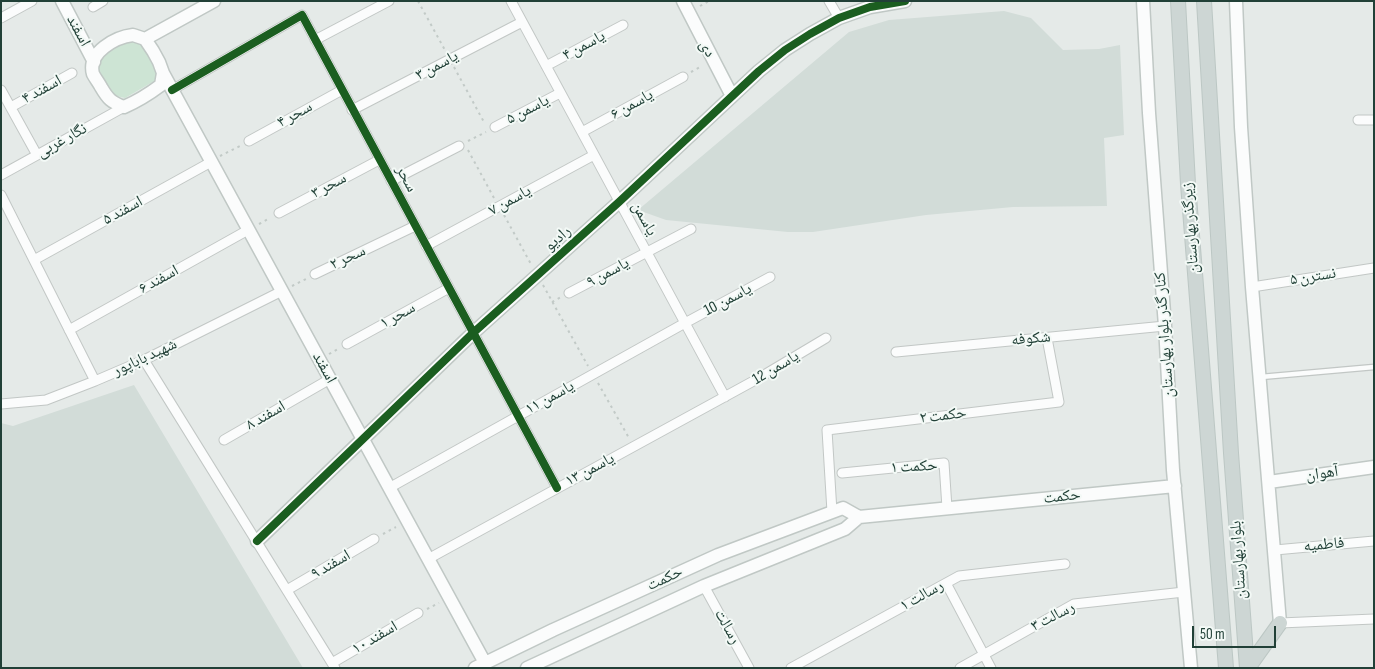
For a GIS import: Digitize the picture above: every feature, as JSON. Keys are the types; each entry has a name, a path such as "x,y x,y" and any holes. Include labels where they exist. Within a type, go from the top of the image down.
{"main road":[{"name":"زیرگذر بهارستان","path":"1178,1 1188,184 1208,454"},
{"name":"زیرگذر بهارستان","path":"1204,1 1231,452"},
{"name":"بلوار بهارستان","path":"1231,452 1247,668"},
{"name":"بلوار بهارستان","path":"1208,454 1226,668"},
{"path":"1247,668 1280,623"}],"street":[{"path":"1,18 32,1"},
{"name":"اسفند","path":"62,1 94,62"},
{"path":"93,7 103,1"},
{"path":"144,40 214,1"},
{"path":"315,40 390,1"},
{"name":"یاسمن","path":"510,1 725,397"},
{"name":"دی","path":"682,1 732,96"},
{"path":"829,1 839,18"},
{"name":"رادیو","path":"257,542 473,333 620,202 732,96 785,50 839,18 870,7 905,1"},
{"name":"کنار گذر بلوار بهارستان","path":"1143,1 1175,486 1191,668"},
{"path":"1236,1 1241,127 1252,287 1280,623 1374,619"},
{"name":"سحر","path":"172,90 302,15 557,488"},
{"name":"یاسمن ۳","path":"352,110 522,22"},
{"name":"یاسمن ۴","path":"546,66 623,25"},
{"path":"133,35 144,40 159,62 162,73 161,85 134,103 124,106 111,102 93,72 94,62 100,49 122,36 133,35"},
{"name":"اسفند ۴","path":"11,107 72,73"},
{"name":"اسفند","path":"162,73 449,598 480,666"},
{"name":"یاسمن ۶","path":"582,132 683,77"},
{"path":"1,90 37,155"},
{"name":"سحر ۴","path":"249,141 342,90"},
{"name":"یاسمن ۵","path":"495,127 560,93"},
{"name":"نگار غربی","path":"1,175 124,106"},
{"path":"1358,120 1374,120"},
{"path":"391,181 459,146"},
{"name":"یاسمن ۷","path":"426,246 594,155"},
{"name":"سحر ۳","path":"279,213 379,160"},
{"name":"اسفند ۵","path":"34,260 211,162"},
{"path":"1,195 95,382"},
{"name":"سحر ۲","path":"315,274 415,226"},
{"name":"اسفند ۶","path":"69,330 248,230"},
{"name":"یاسمن ۹","path":"569,293 691,230"},
{"name":"نسترن ۵","path":"1252,287 1374,268"},
{"name":"یاسمن 10","path":"685,322 770,277"},
{"name":"سحر ۱","path":"347,344 449,288"},
{"name":"شهید باباپور","path":"1,404 46,400 95,382 144,360 282,291"},
{"name":"یاسمن ۱۱","path":"389,488 685,322"},
{"name":"شکوفه","path":"896,352 1165,326"},
{"name":"یاسمن 12","path":"725,397 826,338"},
{"name":"حکمت ۲","path":"832,512 827,430 1059,402 1047,338"},
{"path":"144,360 333,665"},
{"name":"اسفند ۸","path":"224,440 330,379"},
{"name":"یاسمن ۱۳","path":"428,559 725,397"},
{"name":"حکمت ۱","path":"842,473 944,463 947,508"},
{"name":"آهوان","path":"1269,482 1374,467"},
{"name":"حکمت","path":"527,668 704,586 845,529 859,517 1175,486"},
{"name":"حکمت","path":"480,666 553,630 718,555 843,508 859,517"},
{"name":"اسفند ۹","path":"287,590 374,539"},
{"name":"فاطمیه","path":"1274,550 1374,541"},
{"name":"رسالت ۱","path":"791,668 959,576 1065,564"},
{"path":"946,583 991,668"},
{"name":"رسالت","path":"704,586 749,668"},
{"name":"رسالت ۳","path":"960,668 1074,604 1184,592"},
{"name":"اسفند ۱۰","path":"333,665 418,613"}],"lane":[{"path":"1260,377 1374,368"}],"path":[{"path":"683,77 713,60"},
{"path":"495,127 464,143 634,447"},
{"path":"211,162 249,141"},
{"path":"248,230 279,213"},
{"path":"319,359 347,344"},
{"path":"374,539 407,520"},
{"path":"418,613 449,598"}],"shaded area":[{"path":"1004,11 1031,18 1063,50 1099,49 1120,45 1124,135 1104,138 1107,206 1013,207 926,215 813,232 788,232 666,220 638,210 849,32 889,20"},
{"path":"134,385 303,668 1,668 1,423 13,426"}],"green space":[{"path":"126,40 140,41 158,68 156,80 125,98 112,95 96,69 99,56"}],"cycle path":[{"path":"257,541 473,333 619,202 759,71 785,50 839,18 870,7 905,1"},
{"path":"172,90 302,15 557,488"}]}
